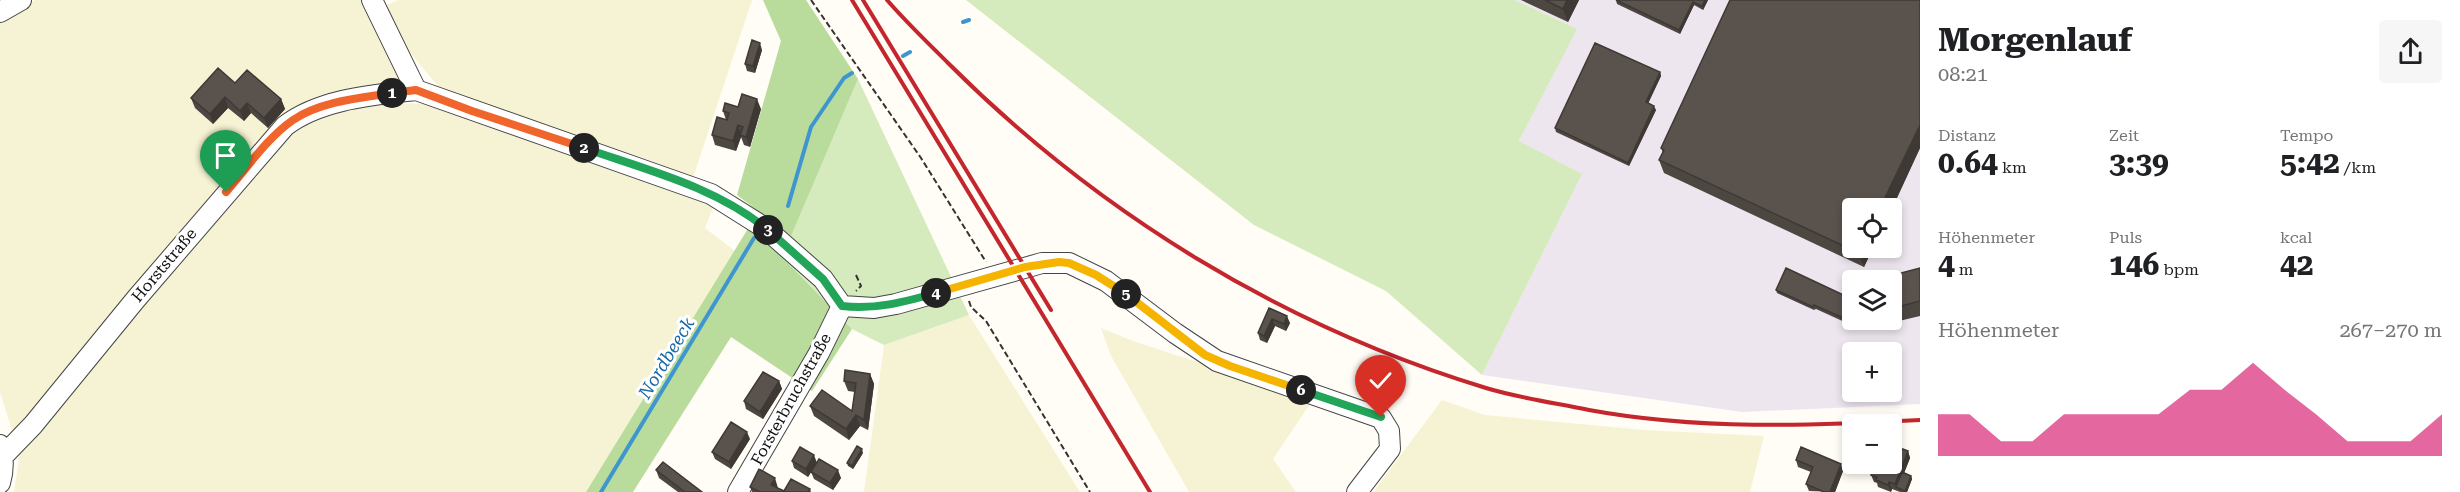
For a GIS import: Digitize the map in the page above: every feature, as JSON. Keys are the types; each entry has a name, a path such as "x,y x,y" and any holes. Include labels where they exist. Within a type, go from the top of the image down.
{"street":[{"path":"0,12 21,0"},
{"path":"372,0 416,90 711,194 765,228 823,279 842,306 874,308 896,304 1042,263 1069,263 1106,281 1190,344 1217,361 1381,417 1389,431 1390,449 1357,492"},
{"name":"Horststraße","path":"2,450 33,425 129,308 285,126 299,116 332,105 416,90"},
{"name":"Forsterbruchstraße","path":"738,492 819,353 842,306"},
{"path":"0,483 3,472 2,450"}],"path":[{"path":"811,0 921,158 994,276"},
{"path":"972,294 969,299 971,307 986,321 1090,492"}],"shaded area":[{"path":"35,0 363,0 400,78 395,84 265,136 17,429 12,430 0,392 0,20"},
{"path":"398,0 752,0 693,178 652,161 450,94 438,86 406,48 385,6"},
{"path":"1515,0 1920,0 1920,404 1742,412 1482,375 1581,174 1519,141 1576,29"},
{"path":"425,104 453,112 689,195 713,208 705,228 735,251 586,492 14,492 20,452 277,145 301,125 329,113 371,105"},
{"path":"969,315 1080,492 864,492 884,345"},
{"path":"1101,328 1310,404 1273,459 1296,492 1189,492 1111,356"},
{"path":"1442,400 1485,415 1644,430 1764,436 1750,492 1373,492"}],"green space":[{"path":"763,0 806,0 858,79 791,236 737,195 781,41"},
{"path":"966,0 1515,0 1577,29 1519,141 1582,174 1482,375 1386,291 1254,225"},
{"path":"858,79 969,315 884,345 852,329 782,256"},
{"path":"749,227 764,238 852,329 812,391 731,337 633,492 586,492"}],"building":[{"path":"1545,0 1567,0 1563,9"},
{"path":"1616,0 1705,0 1702,6 1693,2 1679,30"},
{"path":"1730,0 1920,0 1920,125 1885,198 1842,198 1842,245 1659,160 1664,150 1661,148"},
{"path":"752,40 760,43 753,66 745,64"},
{"path":"1595,43 1660,72 1646,102 1654,106 1628,163 1555,128"},
{"path":"218,68 235,83 247,70 281,99 264,118 247,103 240,111 225,97 210,114 191,98"},
{"path":"742,94 757,99 746,137 740,135 743,127 738,125 733,141 712,135 717,117 727,120 729,113 723,111 725,103 738,107"},
{"path":"1786,268 1842,294 1842,317 1814,305 1813,307 1776,290"},
{"path":"1920,268 1920,301 1902,306 1902,273"},
{"path":"1269,308 1287,316 1284,324 1272,319 1264,336 1258,333"},
{"path":"845,370 870,374 864,420 856,415 846,429 810,406 822,390 852,411 856,383 844,381"},
{"path":"763,372 779,381 760,412 744,401"},
{"path":"731,422 747,432 729,462 712,452"},
{"path":"857,446 862,449 852,466 847,463"},
{"path":"800,447 814,455 806,469 792,461"},
{"path":"1801,447 1841,464 1830,492 1824,492 1806,484 1813,467 1796,460"},
{"path":"1902,449 1908,451 1902,466"},
{"path":"819,459 838,470 830,483 811,472"},
{"path":"663,462 702,492 685,492 656,470"},
{"path":"759,469 775,478 771,485 784,491 791,479 810,489 808,492 760,492 750,487"},
{"path":"1902,472 1911,476 1905,491 1896,487"},
{"path":"1899,474 1895,484 1889,482 1888,485 1871,475"}],"waterway":[{"name":"Nordbeeck","path":"963,22 969,20"},
{"name":"Nordbeeck","path":"903,56 910,52"},
{"name":"Nordbeeck","path":"788,206 811,127 844,78 852,73"},
{"name":"Nordbeeck","path":"601,492 754,238"}],"railway":[{"path":"852,0 1150,492"},
{"path":"863,0 1051,310"},
{"path":"887,0 948,63 1006,117 1067,168 1130,215 1197,258 1266,297 1337,332 1410,362 1511,395 1589,410 1671,421 1795,425 1920,420"}],"route":[{"path":"226,192 272,139 299,116 313,110 361,98 416,90 711,194 765,228 823,279 842,306 874,308 896,304 1042,263 1069,263 1106,281 1205,355 1217,361 1381,417"}]}
